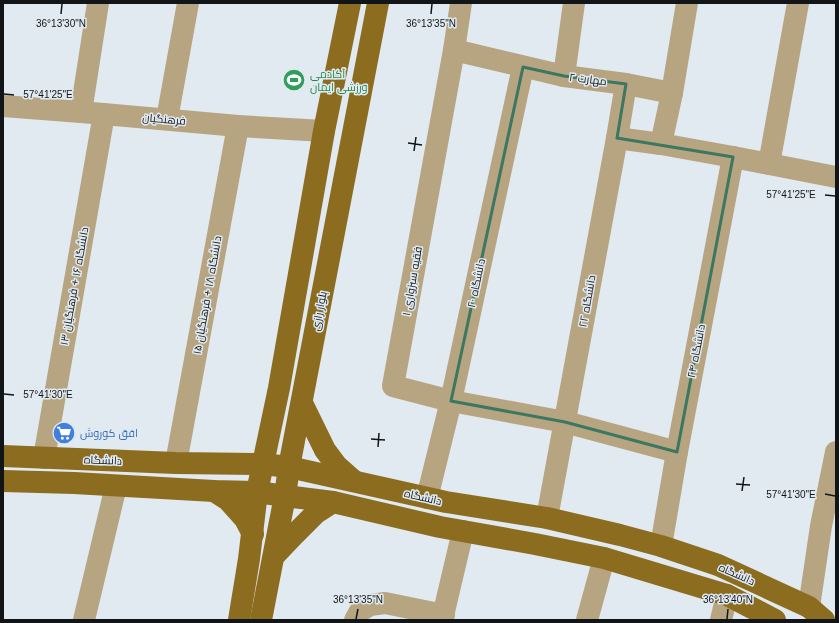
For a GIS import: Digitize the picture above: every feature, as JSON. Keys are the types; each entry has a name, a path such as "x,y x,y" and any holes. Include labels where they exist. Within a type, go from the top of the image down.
{"main road":[{"path":"238,620 250,559 257,492 279,388 324,131 350,3"},
{"name":"بلوار رازی","path":"261,620 378,3"},
{"path":"279,388 303,397 325,450 337,466 354,482"},
{"name":"دانشگاه","path":"3,456 176,463 263,464 289,467 436,500 547,518 661,546 718,565 816,614"},
{"path":"74,483 78,459"},
{"path":"3,481 257,492 333,502 440,527 604,558 727,595 774,620"},
{"path":"214,491 228,500 245,519 252,534"},
{"path":"436,500 440,527"},
{"path":"250,559 273,559 316,513 333,502"}],"street":[{"path":"81,112 98,3"},
{"path":"167,119 188,3"},
{"name":"فقیه سبزواری ۱","path":"461,3 454,50 393,386 451,401 565,422 677,452"},
{"path":"564,76 574,3"},
{"path":"661,144 672,93 687,3"},
{"path":"769,164 798,3"},
{"name":"مهارت ۲","path":"454,50 564,76 626,84 672,93"},
{"name":"دانشگاه ۲۰","path":"436,500 451,401 523,67"},
{"name":"دانشگاه ۲۲","path":"547,518 626,84"},
{"name":"فرهنگیان","path":"3,106 238,126 324,131"},
{"name":"دانشگاه ۱۶ + فرهنگیان ۱۳","path":"44,458 104,114"},
{"name":"دانشگاه ۱۸ + فرهنگیان ۱۵","path":"176,463 238,126"},
{"path":"617,138 661,144 836,177"},
{"name":"دانشگاه ۲۴","path":"661,546 677,452 733,157"},
{"path":"816,614 829,530 836,452"},
{"path":"84,620 116,486"},
{"path":"355,620 360,611 370,605 385,602 443,617 463,531"},
{"path":"587,620 604,558"},
{"path":"721,620 727,595"}],"highlighted area":[{"path":"523,67 564,76 626,84 617,138 733,157 677,452 565,422 451,401"}],"place":[{"name":"آکادمی ورزشی ایمان","path":"294,80"},
{"name":"افق کوروش","path":"64,433"}]}
